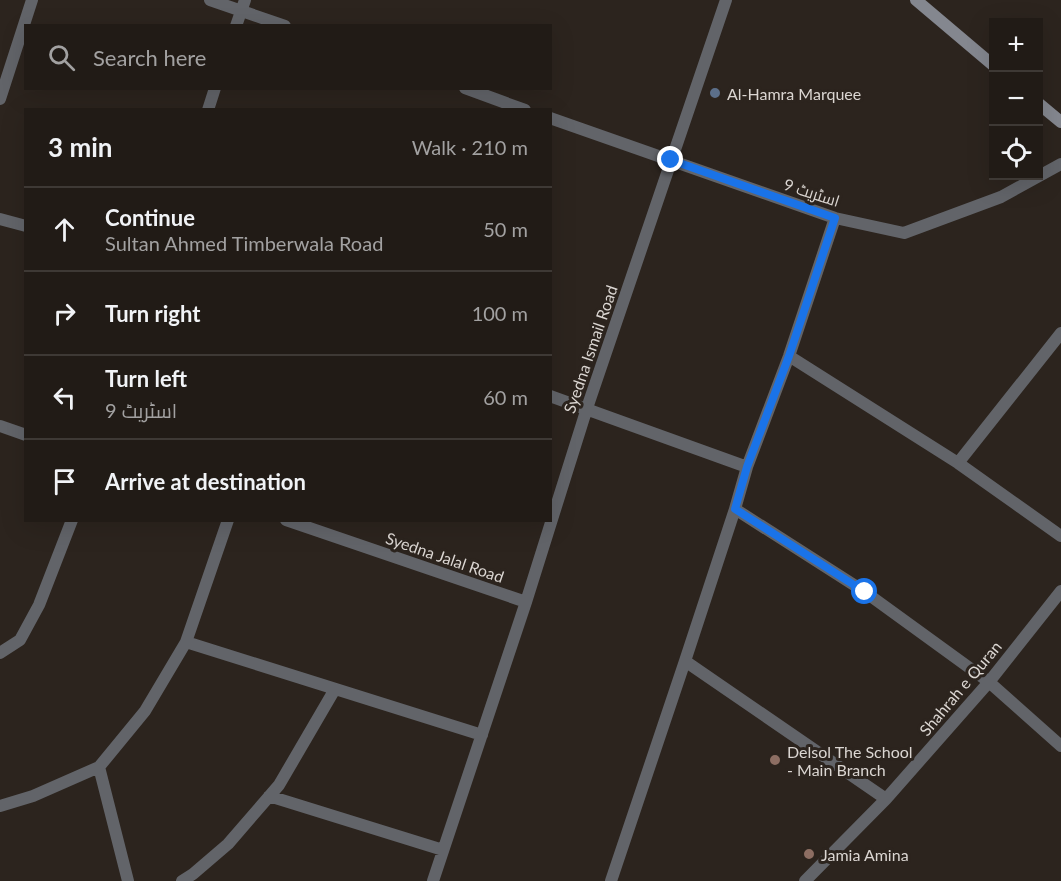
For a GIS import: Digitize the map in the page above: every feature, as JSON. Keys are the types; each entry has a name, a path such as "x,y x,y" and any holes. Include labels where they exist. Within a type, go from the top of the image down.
{"street":[{"path":"24,24 32,0"},
{"path":"210,0 243,5 281,24"},
{"name":"Syedna Ismail Road","path":"552,519 587,408 726,0"},
{"path":"916,0 989,63"},
{"path":"237,24 243,5"},
{"path":"0,99 24,25"},
{"path":"209,108 214,90"},
{"path":"470,90 520,108"},
{"path":"1043,107 1061,122"},
{"name":"اسٹریٹ 9","path":"552,119 835,218 904,232 1001,197 1061,164"},
{"path":"611,881 685,662 747,467 789,356 835,218"},
{"path":"0,219 24,225"},
{"path":"958,463 1061,333"},
{"path":"789,356 958,463 1061,536"},
{"path":"552,397 747,467"},
{"path":"0,426 24,434"},
{"path":"735,509 865,592 988,682 1061,746"},
{"path":"0,653 20,640 39,605 71,522"},
{"path":"0,806 33,796 99,767 145,711 186,642 227,522"},
{"name":"Syedna Jalal Road","path":"292,522 526,602"},
{"name":"Syedna Ismail Road","path":"433,881 551,522"},
{"name":"Shahrah e Quran","path":"805,881 886,799 988,682 1061,591"},
{"path":"186,642 482,735"},
{"path":"685,662 886,799"},
{"path":"182,881 228,844 279,785 335,689"},
{"path":"99,767 128,881"},
{"path":"269,796 443,850"}],"place":[{"name":"Al-Hamra Marquee","path":"715,93"},
{"name":"Delsol The School - Main Branch","path":"775,760"},
{"name":"Jamia Amina","path":"809,854"}],"route":[{"path":"671,160 835,218 789,356 747,467 735,509 865,592"}]}
